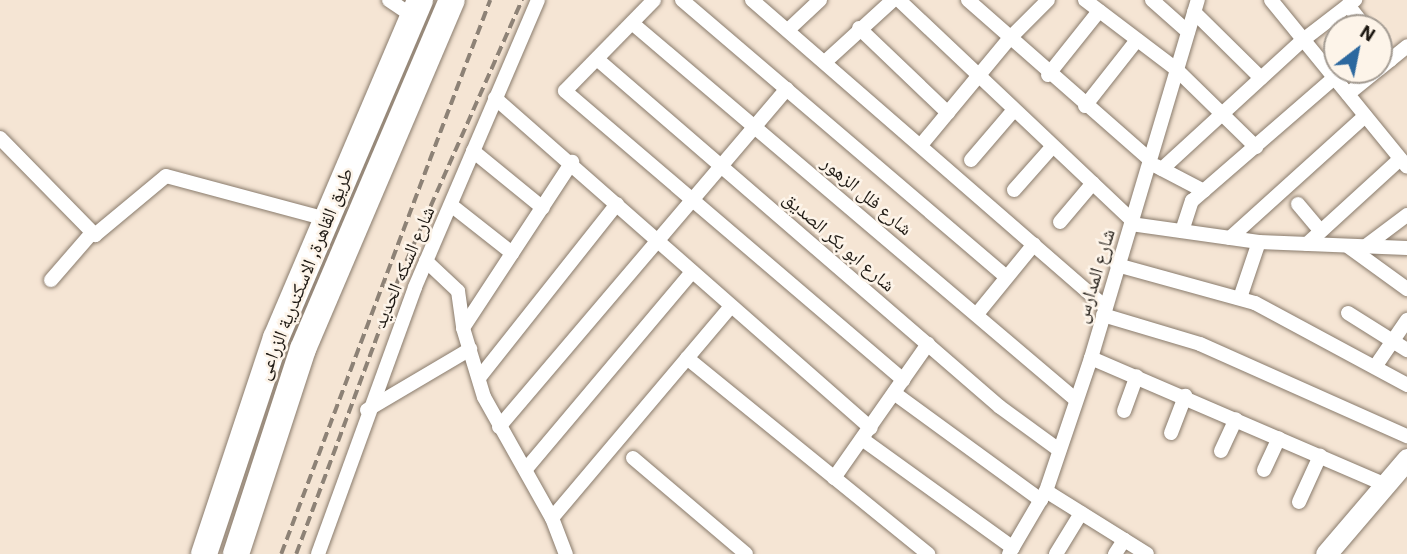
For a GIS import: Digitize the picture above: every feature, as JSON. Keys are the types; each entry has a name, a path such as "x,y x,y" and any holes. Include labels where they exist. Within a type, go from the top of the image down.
{"highway":[{"name":"طريق القاهرة, الاسكندرية الزراعى","path":"236,554 303,349 452,0"},
{"name":"طريق القاهرة, الاسكندرية الزراعى","path":"204,554 276,338 417,8"}],"street":[{"path":"389,0 417,8"},
{"name":"شارع السكه الحديد","path":"318,554 367,410 426,261 538,0"},
{"path":"654,0 565,91 903,380"},
{"path":"682,0 1006,277"},
{"path":"752,0 922,145 1034,244 1104,311 1200,344 1407,436"},
{"path":"788,30 820,0"},
{"path":"825,62 859,28 893,0"},
{"path":"899,0 977,78 1093,183 1131,222 1259,242 1407,248"},
{"path":"968,0 1048,75 1149,160 1204,191"},
{"path":"922,145 1009,39 1048,0"},
{"path":"1085,0 1175,69 1256,147"},
{"path":"1152,0 1188,32"},
{"path":"1271,0 1323,65"},
{"path":"1162,169 1303,40 1352,3"},
{"path":"1196,6 1261,78"},
{"name":"شارع المدارس","path":"1011,551 1043,496 1091,358 1175,69 1196,6"},
{"path":"1048,75 1099,11"},
{"name":"شارع فلل الزهور","path":"632,23 1076,400"},
{"path":"859,28 948,113"},
{"path":"1085,106 1137,40"},
{"path":"1393,57 1407,46"},
{"name":"شارع ابو بكر الصديق","path":"597,59 1000,407 1059,450"},
{"path":"1182,231 1192,201 1327,84"},
{"path":"1307,244 1404,163 1339,84"},
{"path":"1348,94 1360,84"},
{"path":"499,427 787,89"},
{"path":"495,98 572,162 866,434 1011,551"},
{"path":"971,160 1013,111"},
{"path":"1230,238 1364,116"},
{"path":"0,139 91,234"},
{"path":"1014,190 1052,147"},
{"path":"473,151 543,208"},
{"path":"463,328 572,162"},
{"path":"51,280 91,234 103,232 166,176 326,219"},
{"path":"1060,222 1093,183"},
{"path":"479,379 617,204"},
{"path":"1298,204 1321,231"},
{"path":"451,205 512,253"},
{"path":"1356,247 1407,215"},
{"path":"1240,298 1259,242"},
{"path":"977,314 1034,244"},
{"path":"1356,247 1407,289"},
{"path":"426,261 458,291 463,328 479,379 499,427 526,469 552,518 566,554"},
{"path":"1117,265 1240,298 1407,384"},
{"path":"526,469 692,272"},
{"path":"552,518 730,307"},
{"path":"1348,313 1407,350"},
{"path":"1375,367 1407,320"},
{"path":"834,478 928,344"},
{"path":"367,410 470,349"},
{"path":"687,358 928,554"},
{"path":"1091,358 1386,485"},
{"path":"1124,411 1137,376"},
{"path":"894,393 1043,496 1081,513 1147,554"},
{"path":"1171,433 1185,397"},
{"path":"1222,451 1236,419"},
{"path":"1264,470 1279,438"},
{"path":"1299,502 1320,456"},
{"path":"633,458 746,554"},
{"path":"1326,554 1407,459"},
{"path":"1056,554 1081,513"},
{"path":"1115,554 1124,540"}],"railway":[{"path":"281,554 490,0"},
{"path":"296,554 400,275 522,0"}]}
